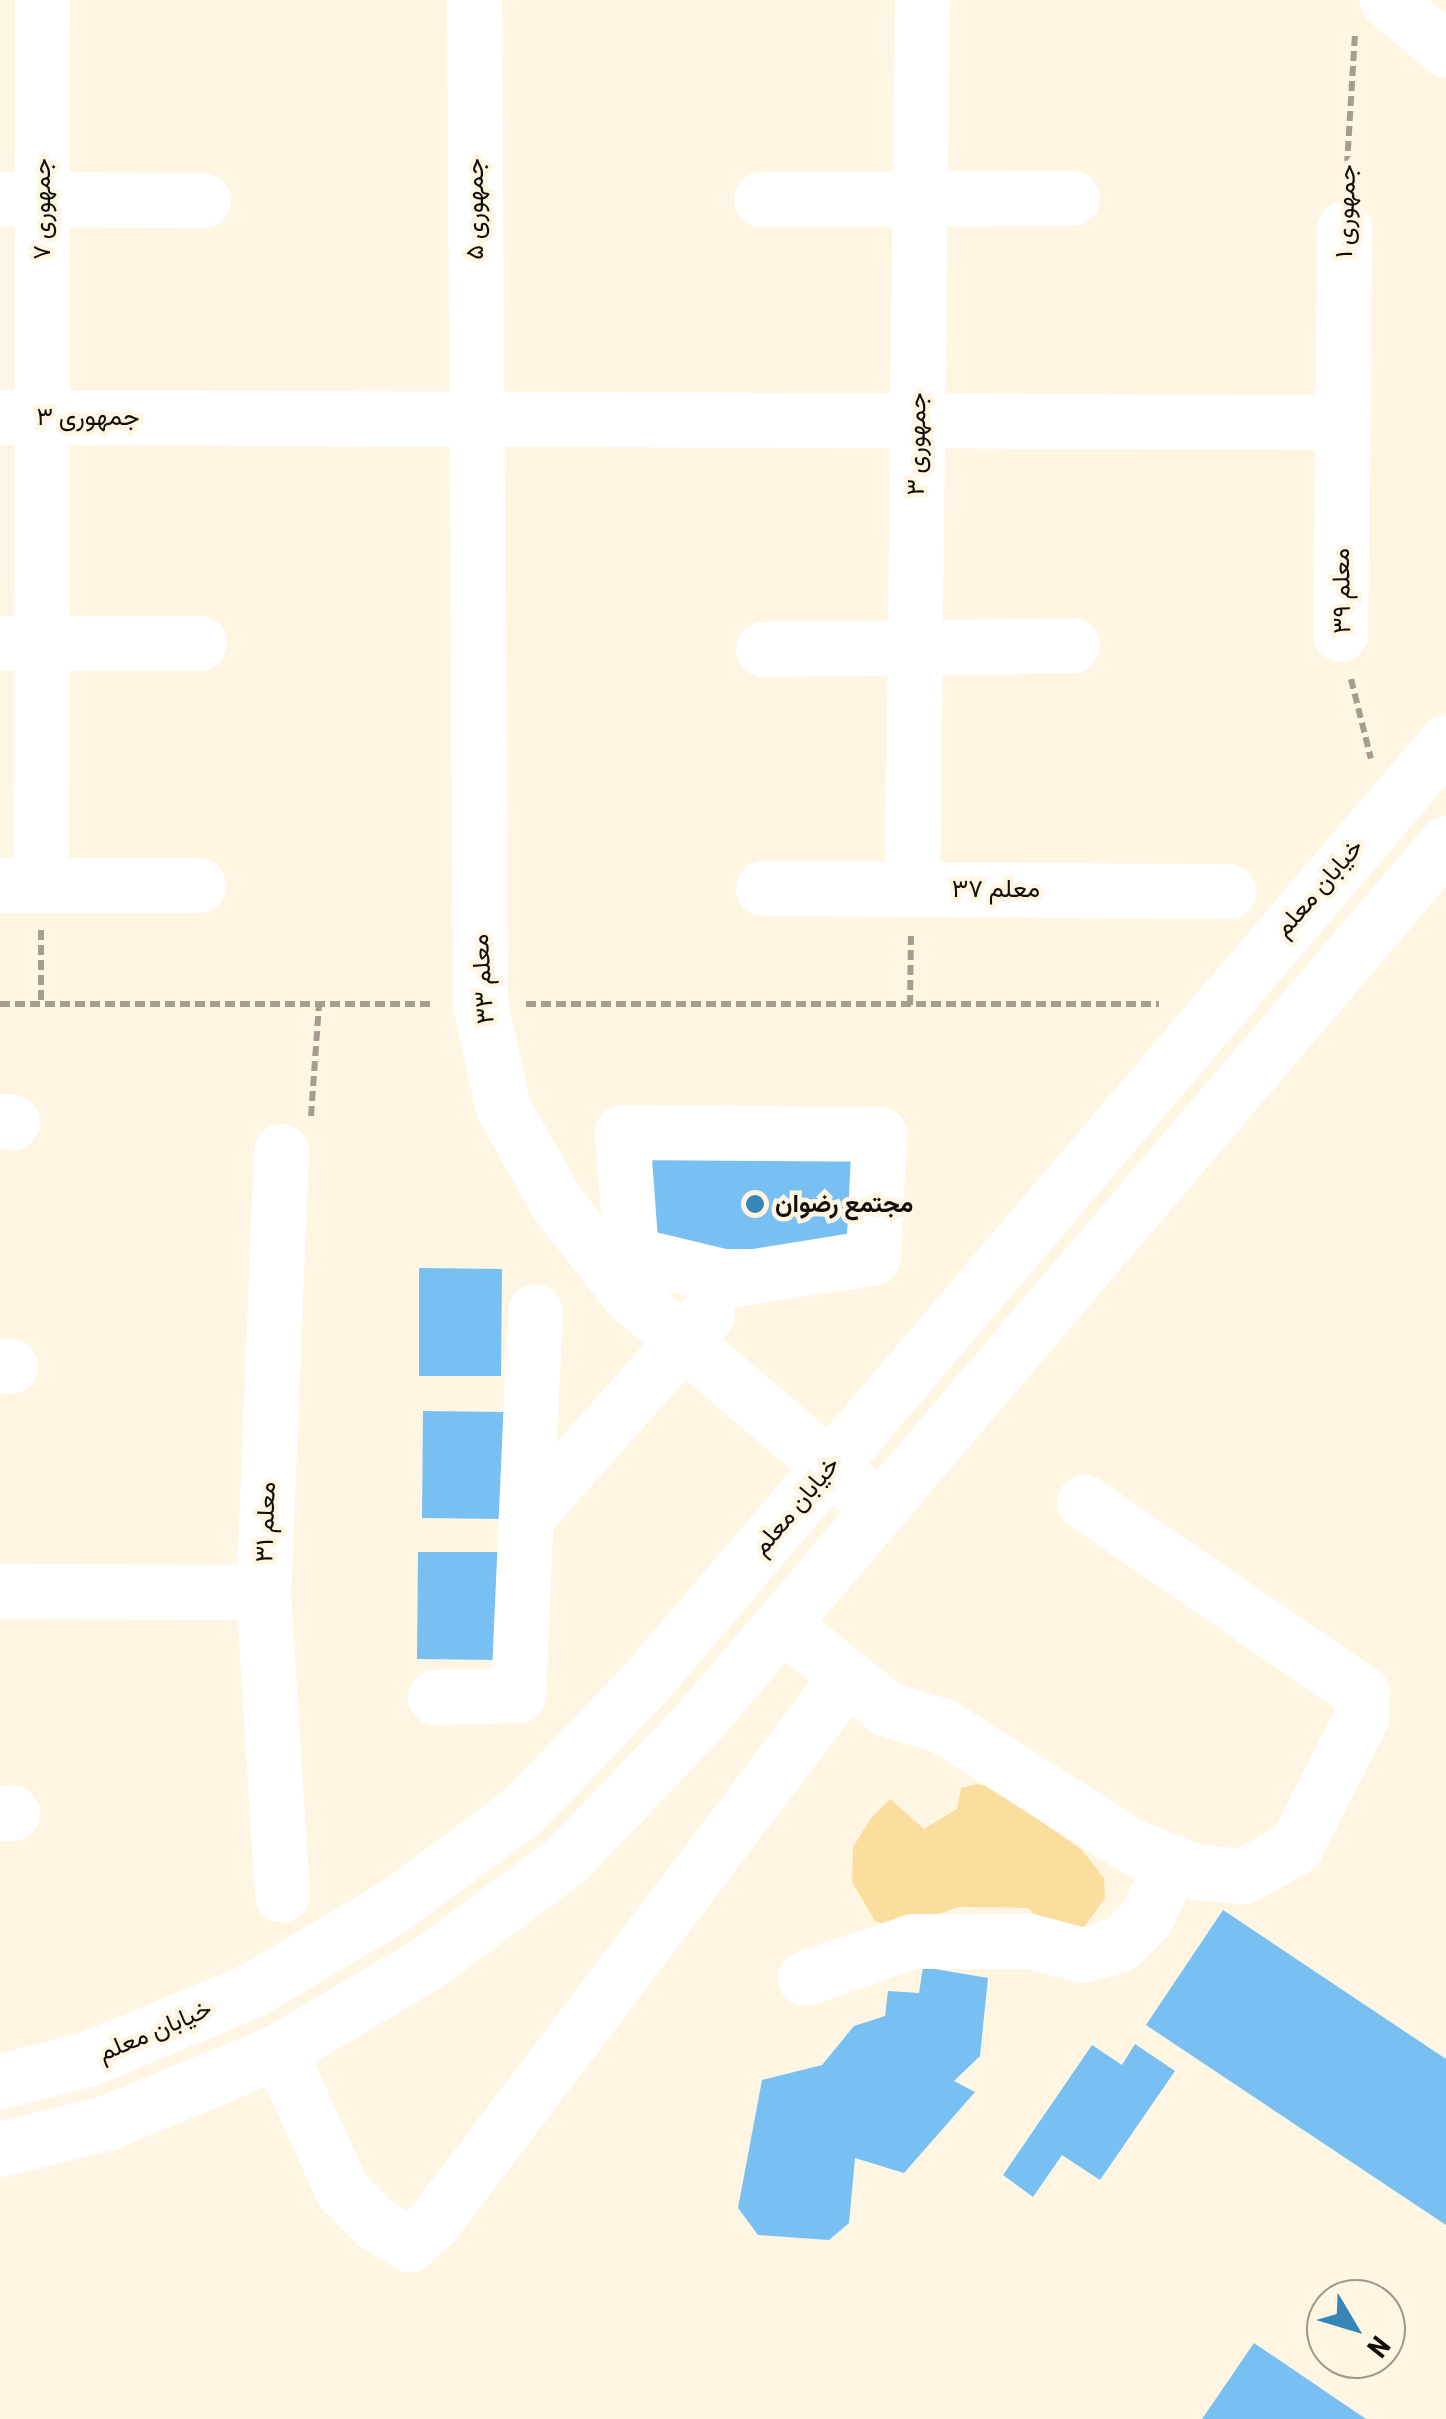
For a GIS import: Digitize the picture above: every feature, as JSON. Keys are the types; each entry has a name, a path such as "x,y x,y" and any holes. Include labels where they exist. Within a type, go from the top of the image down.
{"street":[{"name":"جمهوری ۷","path":"21,885 21,200 42,0"},
{"name":"جمهوری ۵","path":"474,0 476,419"},
{"name":"جمهوری ۳","path":"912,889 922,0"},
{"path":"1371,10 1446,50"},
{"path":"761,199 1072,198"},
{"path":"21,200 203,200"},
{"name":"جمهوری ۱","path":"1342,422 1344,228"},
{"name":"جمهوری ۳","path":"21,417 1342,422"},
{"name":"معلم ۳۳","path":"476,419 480,1004 503,1108 557,1203 629,1295 880,1509"},
{"name":"معلم ۳۹","path":"1340,634 1342,422"},
{"path":"21,643 199,643"},
{"path":"763,649 1072,646"},
{"name":"خیابان معلم","path":"0,2081 87,2059 250,1992 392,1907 524,1810 649,1678 1446,742"},
{"path":"0,2149 108,2122 279,2051 429,1962 567,1860 782,1624 1446,844"},
{"path":"21,885 198,885"},
{"name":"معلم ۳۷","path":"763,888 1228,890"},
{"path":"526,1517 685,1343 734,1279 874,1257 879,1134 622,1132 631,1254 734,1279"},
{"name":"معلم ۳۱","path":"281,1151 263,1592 282,1894"},
{"path":"436,1697 518,1695 535,1311"},
{"path":"782,1624 887,1709 943,1726 1132,1847 1173,1862 1244,1876 1296,1847 1361,1718 1362,1694 1084,1502"},
{"path":"0,1591 263,1592"},
{"path":"279,2051 342,2190 376,2224 409,2244 434,2223 847,1677"},
{"path":"804,1978 913,1941 1030,1941 1083,1955 1120,1944 1146,1919 1173,1862"}],"path":[{"name":"جمهوری ۱","path":"1344,228 1371,10"},
{"name":"معلم ۳۹","path":"1340,634 1384,814"},
{"path":"21,885 42,1004"},
{"path":"910,1004 912,889"},
{"path":"0,1004 1222,1004"},
{"path":"281,1151 314,1114 318,1004"}],"shaded area":[{"path":"977,1784 993,1788 1082,1850 1104,1878 1105,1898 1079,1934 1045,1926 1028,1908 958,1907 897,1929 875,1921 852,1882 853,1847 871,1818 890,1799 924,1829 957,1809 961,1788"}],"building":[{"name":"مجتمع رضوان","path":"640,1158 869,1159 869,1249 640,1249"},
{"path":"419,1268 502,1269 501,1376 419,1376"},
{"path":"423,1411 504,1412 502,1519 422,1518"},
{"path":"418,1552 499,1552 497,1660 417,1659"},
{"path":"1223,1910 1446,2059 1446,2225 1146,2025"},
{"path":"923,1967 988,1978 980,2056 954,2081 975,2092 904,2173 855,2158 849,2223 829,2240 758,2235 738,2208 762,2080 822,2065 854,2026 885,2016 888,1991 919,1993"},
{"path":"1135,2044 1175,2071 1100,2180 1062,2155 1033,2197 1003,2175 1092,2045 1122,2065"},
{"path":"1254,2343 1366,2419 1202,2419"}],"place":[{"name":"مجتمع رضوان","path":"755,1204"}]}
